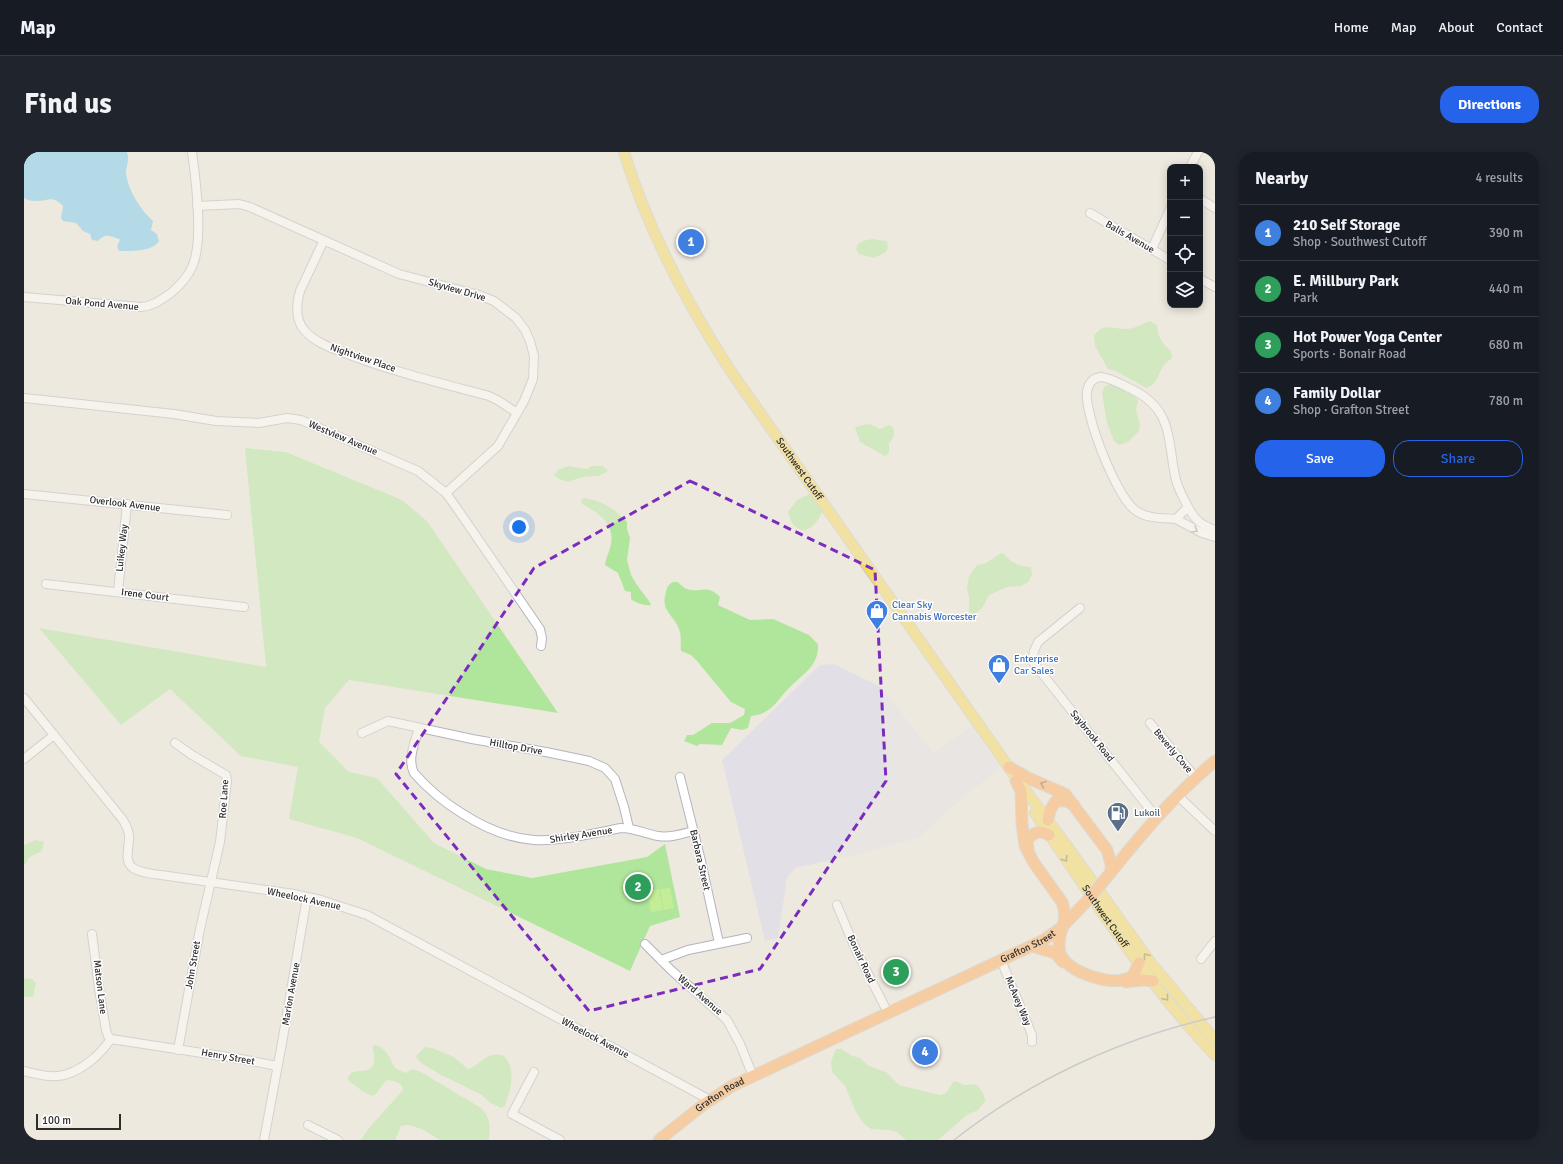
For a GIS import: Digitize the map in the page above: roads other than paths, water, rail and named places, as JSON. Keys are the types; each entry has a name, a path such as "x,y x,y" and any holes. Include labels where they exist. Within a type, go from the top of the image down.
{"highway":[{"name":"Grafton Street","path":"788,1060 1032,946 1062,928 1157,818 1215,761"},
{"path":"1008,767 1028,778 1065,794 1107,850 1111,864 1109,874"},
{"path":"1019,786 1022,802 1022,824 1025,846 1034,863 1062,902 1065,921 1058,944 1061,955 1066,962 1080,972 1099,979 1114,981 1133,976 1139,963"},
{"path":"1048,820 1050,810 1056,801 1066,801 1074,805"},
{"path":"1049,835 1042,832 1036,832 1031,836 1027,841 1029,851 1064,903 1074,908 1083,905"},
{"path":"1107,850 1115,853 1126,853"},
{"path":"1032,946 1054,953 1068,968 1092,981 1107,983 1138,980 1153,981"},
{"name":"Grafton Road","path":"659,1140 710,1100 732,1086 788,1060"}],"main road":[{"name":"Southwest Cutoff","path":"624,152 636,188 659,243 676,279 710,340 1008,767 1048,820 1138,946 1161,976 1215,1040"},
{"name":"Southwest Cutoff","path":"1008,767 1049,835 1100,909 1153,981 1215,1055"}],"street":[{"name":"Oak Pond Avenue","path":"24,297 141,307 160,301 175,289 185,278 194,264 198,241 197,206 192,152"},
{"path":"1192,164 1198,152"},
{"path":"1202,200 1215,208"},
{"name":"Skyview Drive","path":"197,206 225,204 244,206 399,274 494,301 516,318 525,330 534,356 533,379 524,401 498,446 446,493"},
{"name":"Balis Avenue","path":"1090,213 1167,258"},
{"path":"1152,249 1167,216"},
{"name":"Nightview Place","path":"324,240 297,299 297,316 299,323 313,339 357,358 489,396 517,412"},
{"path":"1203,281 1215,287"},
{"path":"1215,530 1198,522 1188,507 1176,478 1166,426 1158,410 1148,399 1131,388 1104,377 1095,378 1090,383 1087,391 1089,407 1098,442 1110,471 1123,496 1133,509 1144,515 1158,518 1176,519 1202,533 1215,537"},
{"name":"Westview Avenue","path":"24,398 174,414 216,421 259,423 287,418 301,420 418,471 446,493 540,630 542,638 541,646"},
{"name":"Overlook Avenue","path":"24,494 227,515"},
{"name":"Luikey Way","path":"118,592 127,504"},
{"path":"1176,519 1188,507"},
{"name":"Irene Court","path":"46,584 244,607"},
{"name":"Saybrook Road","path":"1080,608 1038,642 1033,652 1032,661 1157,818"},
{"name":"Wheelock Avenue","path":"24,698 126,825 129,840 128,861 133,868 144,872 307,897 347,908 380,921 710,1100"},
{"name":"Hilltop Drive","path":"362,733 388,721 472,739 589,761 599,765 612,775 618,784 629,828"},
{"name":"Beverly Cove","path":"1150,723 1196,778"},
{"name":"Shirley Avenue","path":"419,728 411,760 414,773 441,798 485,827 513,838 532,841 570,838 621,828 629,828 659,836 677,835 693,831"},
{"path":"24,759 54,735"},
{"name":"Roe Lane","path":"175,743 226,775 227,781 220,842 212,882"},
{"name":"Barbara Street","path":"680,778 719,943"},
{"path":"1178,796 1215,831"},
{"name":"John Street","path":"178,1050 200,929 212,882"},
{"name":"Marion Avenue","path":"264,1140 307,897"},
{"name":"Bonair Road","path":"837,904 856,950 888,1013"},
{"name":"Matson Lane","path":"92,934 106,1030 111,1039"},
{"path":"661,960 688,950 747,938"},
{"path":"1201,959 1215,941"},
{"name":"Ward Avenue","path":"645,944 728,1020 753,1076"},
{"name":"McAvey Way","path":"1001,960 1032,1035 1032,1042"},
{"path":"24,1071 52,1076 65,1075 80,1068 97,1055 111,1039"},
{"name":"Henry Street","path":"111,1039 277,1066"},
{"path":"534,1072 512,1114 560,1140"},
{"path":"308,1125 338,1140"}],"water":[{"path":"24,152 127,152 127,181 132,194 153,221 151,230 157,234 159,241 156,245 146,249 119,251 117,246 120,240 119,239 106,236 98,241 92,240 90,234 83,231 76,223 63,221 61,218 63,206 59,202 52,199 34,201 25,199"}],"railway":[{"path":"954,1140 1013,1099 1077,1064 1145,1037 1215,1017"}],"place":[{"name":"210 Self Storage","path":"691,242"},
{"name":"Clear Sky Cannabis Worcester","path":"877,630"},
{"name":"Enterprise Car Sales","path":"999,684"},
{"name":"Lukoil","path":"1118,832"},
{"name":"E. Millbury Park","path":"638,887"},
{"name":"Hot Power Yoga Center","path":"896,972"},
{"name":"Family Dollar","path":"925,1052"}]}
